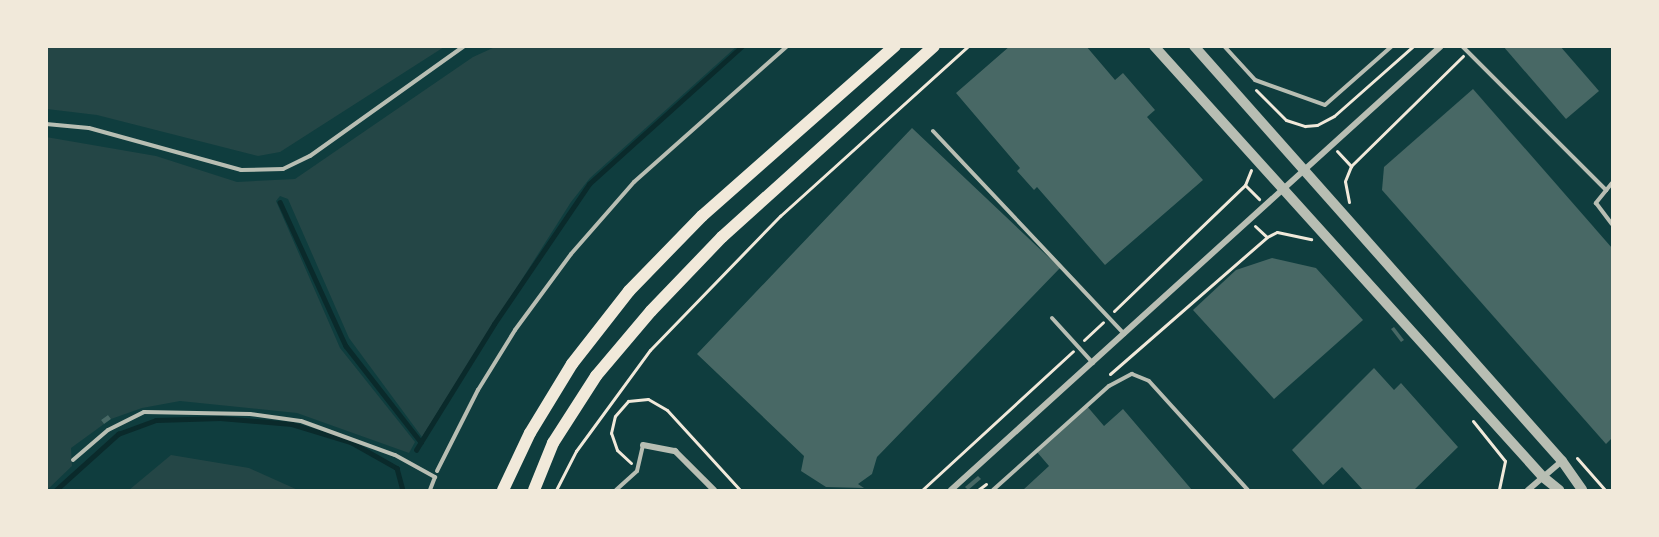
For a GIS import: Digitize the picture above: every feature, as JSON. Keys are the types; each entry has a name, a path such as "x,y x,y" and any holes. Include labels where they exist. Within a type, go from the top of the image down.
{"main road":[{"path":"503,490 530,433 572,364 629,291 702,216 895,46"},
{"path":"534,490 553,443 596,376 651,311 722,237 934,46"}],"street":[{"path":"1154,46 1543,477 1559,490"},
{"path":"1194,46 1307,170 1562,461 1582,490"},
{"path":"951,490 1125,335 1441,46"},
{"path":"643,445 675,450 714,490"},
{"path":"1528,490 1562,461"}],"lane":[{"path":"46,124 101,131 241,170 283,169 310,156 464,46"},
{"path":"437,471 478,390 515,330 571,254 634,182 787,46"},
{"path":"1224,46 1255,80 1325,105 1392,46"},
{"path":"1462,46 1606,190"},
{"path":"933,130 1125,335"},
{"path":"1612,183 1596,203 1612,224"},
{"path":"1052,318 1093,363"},
{"path":"993,490 1109,386 1132,374 1149,381 1248,490"},
{"path":"72,460 108,430 144,412 250,414 301,421 395,455 435,477 430,490"},
{"path":"616,490 638,466 643,445"}],"path":[{"path":"556,490 576,451 650,350 780,216 968,46"},
{"path":"1295,124 1325,122 1413,46"},
{"path":"1347,192 1345,181 1351,166 1467,52"},
{"path":"1101,382 1258,243 1277,232 1313,240"},
{"path":"638,466 616,450 611,433 615,416 628,401 648,399 667,410 740,490"},
{"path":"1467,413 1505,461 1499,490"},
{"path":"978,490 987,483"}],"shaded area":[{"path":"47,46 444,47 280,152 258,156 97,115 47,109"},
{"path":"495,47 736,47 590,178 571,202 422,437 349,338 288,199 280,196 276,201 340,348 415,442 409,453 297,413 180,401 142,408 111,419 108,415 101,420 104,424 71,448 72,466 47,490 46,137 156,156 237,182 295,179 473,57"},
{"path":"171,455 249,468 298,490 129,490"}],"building":[{"path":"1010,46 1086,46 1115,80 1123,73 1155,110 1147,117 1203,180 1105,265 1037,187 1034,190 1017,171 1020,168 956,93"},
{"path":"1503,46 1560,46 1599,91 1566,119"},
{"path":"1473,89 1612,248 1612,438 1606,444 1382,190 1384,167"},
{"path":"912,128 1060,268 877,457 872,474 858,484 864,488 826,487 801,471 804,456 697,354"},
{"path":"1272,258 1316,268 1363,320 1274,399 1193,310 1236,270"},
{"path":"1394,327 1404,340 1401,342 1391,329"},
{"path":"1374,368 1394,390 1401,383 1458,447 1414,490 1363,490 1342,467 1323,485 1292,450"},
{"path":"1086,405 1104,426 1123,409 1192,490 1023,490 1049,466 1037,452"},
{"path":"108,415 111,419 104,424 101,420"},
{"path":"978,476 981,479 968,490 965,487"}],"waterway":[{"path":"416,450 494,324 589,184 742,46"},
{"path":"280,202 346,346 421,442"},
{"path":"56,490 118,434 156,420 220,418 292,424 351,442 397,468 403,490"}]}
